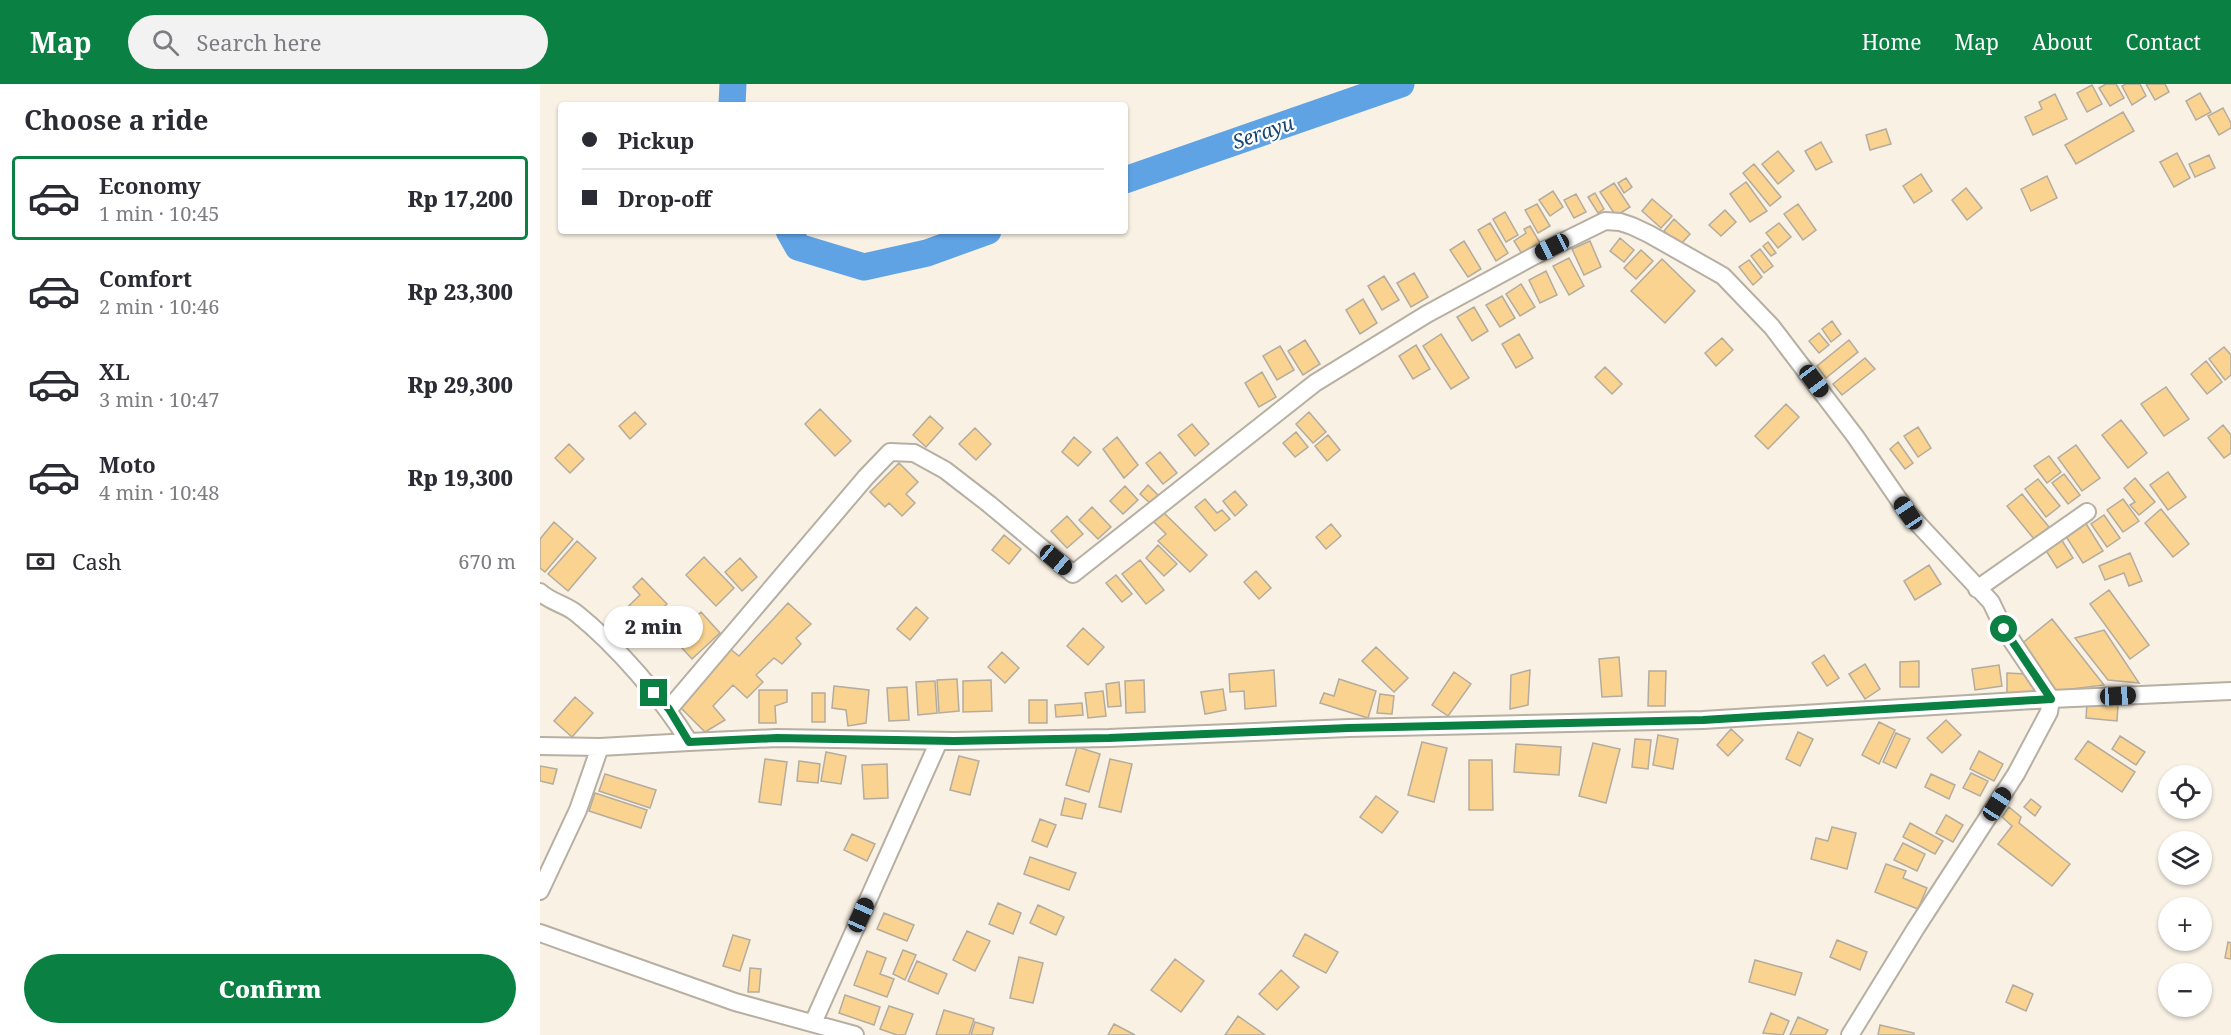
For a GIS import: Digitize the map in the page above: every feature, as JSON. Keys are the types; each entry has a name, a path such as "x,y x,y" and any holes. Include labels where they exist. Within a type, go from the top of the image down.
{"street":[{"path":"669,709 866,477 890,452 914,453 945,470 1073,574 1315,383 1427,314 1534,256 1605,221 1632,225 1723,276 1772,327 1855,436 1908,513 1991,602 2004,629 2051,699 2049,712 2016,774 1850,1035"},
{"path":"1977,589 2087,512"},
{"path":"540,592 575,612 611,646 669,709 689,742"},
{"path":"540,746 600,747 777,738 939,741 1109,738 1349,728 1703,720 2051,699 2231,691"},
{"path":"813,1023 939,741"},
{"path":"540,891 578,810 600,747"},
{"path":"540,933 735,1002 855,1035"}],"building":[{"path":"2106,84 2116,84 2124,98 2110,106 2099,88"},
{"path":"2140,84 2146,96 2132,105 2122,86"},
{"path":"2146,84 2165,84 2169,92 2155,100"},
{"path":"2092,85 2102,104 2087,112 2077,93"},
{"path":"2200,93 2211,112 2196,120 2186,101"},
{"path":"2055,94 2067,119 2033,135 2025,117 2042,109 2039,102"},
{"path":"2223,108 2231,123 2231,128 2219,135 2208,116"},
{"path":"2123,112 2134,131 2076,164 2065,145"},
{"path":"1886,129 1891,144 1870,150 1866,135"},
{"path":"1821,142 1832,162 1816,170 1805,151"},
{"path":"1778,151 1794,171 1778,184 1762,164"},
{"path":"2177,153 2190,178 2174,187 2160,162"},
{"path":"2209,155 2215,168 2195,177 2189,164"},
{"path":"1754,164 1781,197 1770,206 1743,173"},
{"path":"1921,174 1932,191 1914,203 1903,186"},
{"path":"2047,176 2057,198 2031,211 2021,189"},
{"path":"1626,178 1632,187 1624,193 1618,183"},
{"path":"1746,182 1767,211 1750,222 1730,194"},
{"path":"1614,183 1630,207 1616,216 1600,192"},
{"path":"1966,188 1982,208 1967,220 1952,200"},
{"path":"1553,191 1563,207 1550,216 1539,200"},
{"path":"1595,193 1604,209 1598,213 1588,197"},
{"path":"1576,194 1586,212 1574,218 1564,200"},
{"path":"1652,199 1672,216 1661,228 1642,211"},
{"path":"1537,204 1550,226 1538,233 1525,210"},
{"path":"1798,204 1816,230 1803,240 1784,214"},
{"path":"1725,210 1736,222 1721,236 1709,225"},
{"path":"1505,212 1518,235 1506,242 1493,219"},
{"path":"1674,219 1690,234 1680,245 1664,231"},
{"path":"1490,223 1508,253 1496,261 1478,230"},
{"path":"1779,223 1791,237 1778,248 1766,233"},
{"path":"1530,226 1540,243 1522,254 1514,241 1526,233 1524,229"},
{"path":"1620,238 1634,250 1624,262 1610,251"},
{"path":"1464,241 1481,269 1468,277 1450,250"},
{"path":"1590,241 1601,267 1584,275 1572,249"},
{"path":"1768,242 1776,253 1771,256 1763,246"},
{"path":"1760,249 1773,266 1764,273 1751,256"},
{"path":"1641,250 1653,261 1636,279 1624,268"},
{"path":"1569,258 1584,286 1569,295 1553,266"},
{"path":"1662,259 1695,291 1665,323 1631,291"},
{"path":"1749,260 1762,277 1753,285 1739,267"},
{"path":"1546,271 1557,295 1540,303 1529,280"},
{"path":"1414,273 1428,297 1411,307 1397,283"},
{"path":"1384,276 1399,300 1382,310 1368,286"},
{"path":"1521,284 1535,307 1520,316 1506,294"},
{"path":"1502,296 1515,318 1500,327 1486,305"},
{"path":"1363,299 1377,323 1360,334 1346,310"},
{"path":"1474,307 1488,331 1472,341 1457,317"},
{"path":"1832,321 1841,334 1831,342 1822,329"},
{"path":"1819,333 1829,345 1819,353 1809,341"},
{"path":"1441,334 1469,378 1451,389 1423,346"},
{"path":"1519,334 1533,358 1516,368 1502,344"},
{"path":"1722,338 1733,350 1716,366 1705,353"},
{"path":"1305,340 1320,364 1303,375 1288,351"},
{"path":"1849,340 1858,352 1826,378 1817,366"},
{"path":"1416,345 1430,369 1413,379 1399,356"},
{"path":"1280,346 1294,370 1277,380 1263,356"},
{"path":"2224,347 2231,355 2231,375 2225,380 2209,359"},
{"path":"1865,358 1875,369 1842,395 1833,384"},
{"path":"2206,361 2222,382 2207,394 2191,374"},
{"path":"1605,367 1622,384 1612,394 1595,377"},
{"path":"1262,372 1276,397 1259,407 1245,383"},
{"path":"2166,387 2189,419 2164,436 2141,404"},
{"path":"1786,404 1799,417 1768,449 1755,436"},
{"path":"820,409 851,441 835,456 805,424"},
{"path":"635,412 646,424 630,439 619,426"},
{"path":"1309,412 1326,432 1313,443 1296,424"},
{"path":"930,416 943,428 926,447 913,435"},
{"path":"2121,420 2147,453 2128,468 2102,435"},
{"path":"1192,424 1209,444 1195,456 1178,435"},
{"path":"2223,425 2231,435 2231,453 2224,458 2208,438"},
{"path":"1918,427 1931,448 1918,457 1904,436"},
{"path":"975,428 991,444 976,460 959,444"},
{"path":"1296,432 1308,447 1295,457 1283,443"},
{"path":"1328,435 1340,450 1327,461 1315,446"},
{"path":"1074,437 1091,452 1078,466 1062,452"},
{"path":"1117,437 1138,465 1124,478 1103,449"},
{"path":"1898,442 1913,463 1905,469 1890,449"},
{"path":"569,444 584,459 570,473 555,458"},
{"path":"2076,445 2100,478 2082,491 2058,458"},
{"path":"1160,452 1177,473 1163,484 1146,463"},
{"path":"2049,456 2061,472 2047,483 2034,466"},
{"path":"899,463 918,482 906,494 915,503 902,516 889,503 885,507 870,492"},
{"path":"2168,472 2186,497 2168,510 2150,485"},
{"path":"2064,474 2080,495 2068,504 2052,483"},
{"path":"2135,478 2155,502 2139,515 2130,505 2135,502 2124,488"},
{"path":"2038,479 2060,506 2046,517 2025,489"},
{"path":"1148,485 1159,496 1151,504 1140,494"},
{"path":"1125,486 1138,500 1123,514 1110,501"},
{"path":"1235,491 1247,505 1235,516 1223,501"},
{"path":"2022,494 2049,527 2034,539 2007,506"},
{"path":"1205,499 1217,513 1222,510 1230,519 1215,531 1195,507"},
{"path":"2123,499 2139,521 2123,532 2107,510"},
{"path":"1092,507 1111,527 1098,539 1079,520"},
{"path":"2161,509 2189,544 2173,557 2145,523"},
{"path":"1162,511 1207,555 1190,572 1158,541 1166,534 1153,521"},
{"path":"2104,515 2120,538 2107,547 2091,524"},
{"path":"1067,516 1083,534 1067,548 1051,531"},
{"path":"554,522 573,539 545,572 540,568 540,539"},
{"path":"2085,522 2103,551 2083,563 2065,535"},
{"path":"1331,524 1341,536 1326,549 1316,537"},
{"path":"1004,535 1021,549 1009,564 992,550"},
{"path":"2061,539 2073,558 2057,568 2045,549"},
{"path":"577,541 596,558 568,591 548,574"},
{"path":"1158,545 1177,564 1164,576 1146,558"},
{"path":"2130,553 2142,581 2129,586 2124,573 2105,580 2099,566"},
{"path":"704,557 734,588 716,606 686,575"},
{"path":"740,558 757,577 742,591 725,572"},
{"path":"1140,560 1164,590 1146,604 1122,574"},
{"path":"1929,565 1941,584 1915,600 1904,581"},
{"path":"1256,571 1271,588 1259,599 1244,582"},
{"path":"1116,575 1132,594 1122,602 1106,583"},
{"path":"642,578 667,604 628,641 611,623 640,595 633,587"},
{"path":"2109,590 2149,645 2130,659 2090,604"},
{"path":"788,603 811,624 796,638 801,644 782,664 774,658 756,675 763,682 747,698 733,685 713,706 725,720 705,732 681,708 729,648 739,656"},
{"path":"916,607 928,618 910,640 897,629"},
{"path":"701,612 720,633 692,659 672,637"},
{"path":"2052,619 2104,685 2056,691 2020,645"},
{"path":"1083,628 1104,647 1088,665 1067,646"},
{"path":"2104,630 2139,683 2108,680 2075,638"},
{"path":"1376,647 1408,678 1394,692 1362,661"},
{"path":"1002,652 1019,668 1005,683 988,667"},
{"path":"1824,655 1839,678 1827,686 1812,663"},
{"path":"1619,657 1622,696 1602,697 1599,659"},
{"path":"1919,661 1919,687 1900,687 1900,662"},
{"path":"1865,664 1880,689 1865,699 1849,674"},
{"path":"1999,665 2002,686 1975,690 1972,669"},
{"path":"1274,670 1276,706 1245,709 1244,691 1230,692 1229,674"},
{"path":"1530,670 1528,705 1510,709 1511,675"},
{"path":"1649,671 1666,671 1665,706 1648,706"},
{"path":"1454,672 1471,684 1448,716 1432,705"},
{"path":"2007,673 2026,674 2034,683 2034,694 2007,694"},
{"path":"957,679 959,711 939,713 937,680"},
{"path":"1339,679 1376,691 1368,718 1320,703 1324,693 1334,696"},
{"path":"991,680 992,711 963,712 963,681"},
{"path":"1144,680 1145,712 1126,713 1125,681"},
{"path":"935,681 937,713 918,715 916,682"},
{"path":"1119,682 1121,706 1108,707 1106,684"},
{"path":"834,686 869,690 866,723 848,726 846,710 832,708"},
{"path":"907,687 909,720 889,721 887,688"},
{"path":"1223,689 1226,710 1205,714 1201,692"},
{"path":"759,690 787,690 787,702 775,706 776,723 759,723"},
{"path":"1103,691 1106,716 1088,718 1085,693"},
{"path":"812,693 825,693 825,722 812,722"},
{"path":"1380,694 1394,696 1392,714 1377,713"},
{"path":"575,697 593,713 572,737 554,721"},
{"path":"1029,700 1047,700 1047,723 1029,723"},
{"path":"1082,703 1083,715 1056,717 1055,705"},
{"path":"2087,703 2118,705 2117,721 2086,718"},
{"path":"1946,720 1961,735 1942,753 1927,738"},
{"path":"1879,722 1895,730 1879,764 1862,755"},
{"path":"1731,729 1743,740 1728,756 1717,745"},
{"path":"1798,732 1813,739 1800,766 1786,759"},
{"path":"1896,733 1910,739 1896,768 1883,762"},
{"path":"1658,735 1678,739 1673,769 1653,765"},
{"path":"2120,736 2145,752 2136,765 2112,749"},
{"path":"1635,739 1651,740 1648,769 1632,767"},
{"path":"2088,741 2135,772 2122,792 2075,759"},
{"path":"1422,742 1447,748 1434,802 1408,795"},
{"path":"1593,743 1620,749 1606,803 1579,796"},
{"path":"1516,744 1561,747 1559,775 1514,772"},
{"path":"1077,747 1100,754 1089,792 1066,785"},
{"path":"1979,751 2003,764 1994,781 1970,769"},
{"path":"826,752 846,756 841,784 821,781"},
{"path":"959,756 979,761 970,795 950,790"},
{"path":"765,759 787,762 781,805 759,802"},
{"path":"1110,759 1132,764 1121,812 1099,807"},
{"path":"1469,760 1492,760 1493,810 1469,810"},
{"path":"799,761 820,764 818,783 797,781"},
{"path":"887,764 888,798 864,799 862,765"},
{"path":"540,766 557,769 553,784 540,781"},
{"path":"1971,773 1988,781 1980,796 1963,788"},
{"path":"605,774 656,790 650,808 599,791"},
{"path":"1931,774 1955,785 1949,799 1925,787"},
{"path":"595,793 647,810 641,828 589,811"},
{"path":"1376,796 1398,812 1382,833 1360,817"},
{"path":"1065,798 1086,804 1082,819 1061,815"},
{"path":"2031,799 2041,807 2035,816 2024,807"},
{"path":"2009,807 2021,817 2019,823 2070,864 2052,886 1998,844 2012,826 2002,817"},
{"path":"1946,815 1963,825 1953,842 1936,833"},
{"path":"1040,819 1056,825 1047,847 1032,841"},
{"path":"1910,823 1943,841 1935,854 1903,837"},
{"path":"1832,827 1856,833 1847,869 1811,859 1816,838 1828,841"},
{"path":"852,834 875,844 867,861 844,850"},
{"path":"1903,843 1925,854 1917,871 1894,860"},
{"path":"1030,857 1076,873 1069,890 1024,874"},
{"path":"1886,864 1906,871 1903,878 1927,888 1918,909 1875,892"},
{"path":"998,903 1021,913 1013,934 989,924"},
{"path":"1038,905 1064,917 1056,935 1030,923"},
{"path":"884,913 914,925 907,941 877,929"},
{"path":"967,931 990,941 975,971 953,960"},
{"path":"1305,934 1338,952 1326,973 1293,956"},
{"path":"733,935 750,940 740,971 723,966"},
{"path":"1837,940 1867,952 1860,970 1830,957"},
{"path":"2228,942 2231,943 2231,959 2225,958"},
{"path":"903,950 916,955 905,980 893,974"},
{"path":"867,951 886,958 880,974 894,979 887,997 854,985"},
{"path":"1019,957 1043,963 1033,1003 1010,998"},
{"path":"1175,959 1204,981 1181,1012 1151,990"},
{"path":"1755,960 1802,973 1795,995 1749,982"},
{"path":"917,961 947,974 938,994 908,981"},
{"path":"750,968 761,969 759,992 748,992"},
{"path":"1281,970 1299,987 1277,1010 1259,994"},
{"path":"2013,985 2033,994 2026,1011 2006,1002"},
{"path":"845,995 880,1007 874,1025 839,1013"},
{"path":"889,1006 913,1014 905,1035 897,1035 880,1029"},
{"path":"944,1010 974,1019 969,1035 936,1035"},
{"path":"1771,1013 1789,1021 1783,1035 1763,1033"},
{"path":"1238,1016 1265,1035 1225,1035"},
{"path":"1798,1017 1828,1030 1825,1035 1790,1035"},
{"path":"975,1022 994,1028 992,1035 971,1035"},
{"path":"1114,1024 1135,1035 1108,1035"},
{"path":"1880,1025 1914,1033 1914,1035 1878,1035"}],"waterway":[{"name":"Serayu","path":"732,102 733,84"},
{"name":"Serayu","path":"1128,179 1401,84"},
{"name":"Serayu","path":"791,234 798,247 864,267 927,253 980,234"}],"route":[{"path":"654,693 669,709 689,742 777,738 954,741 1109,738 1349,728 1703,720 2051,699 2004,629"}]}
